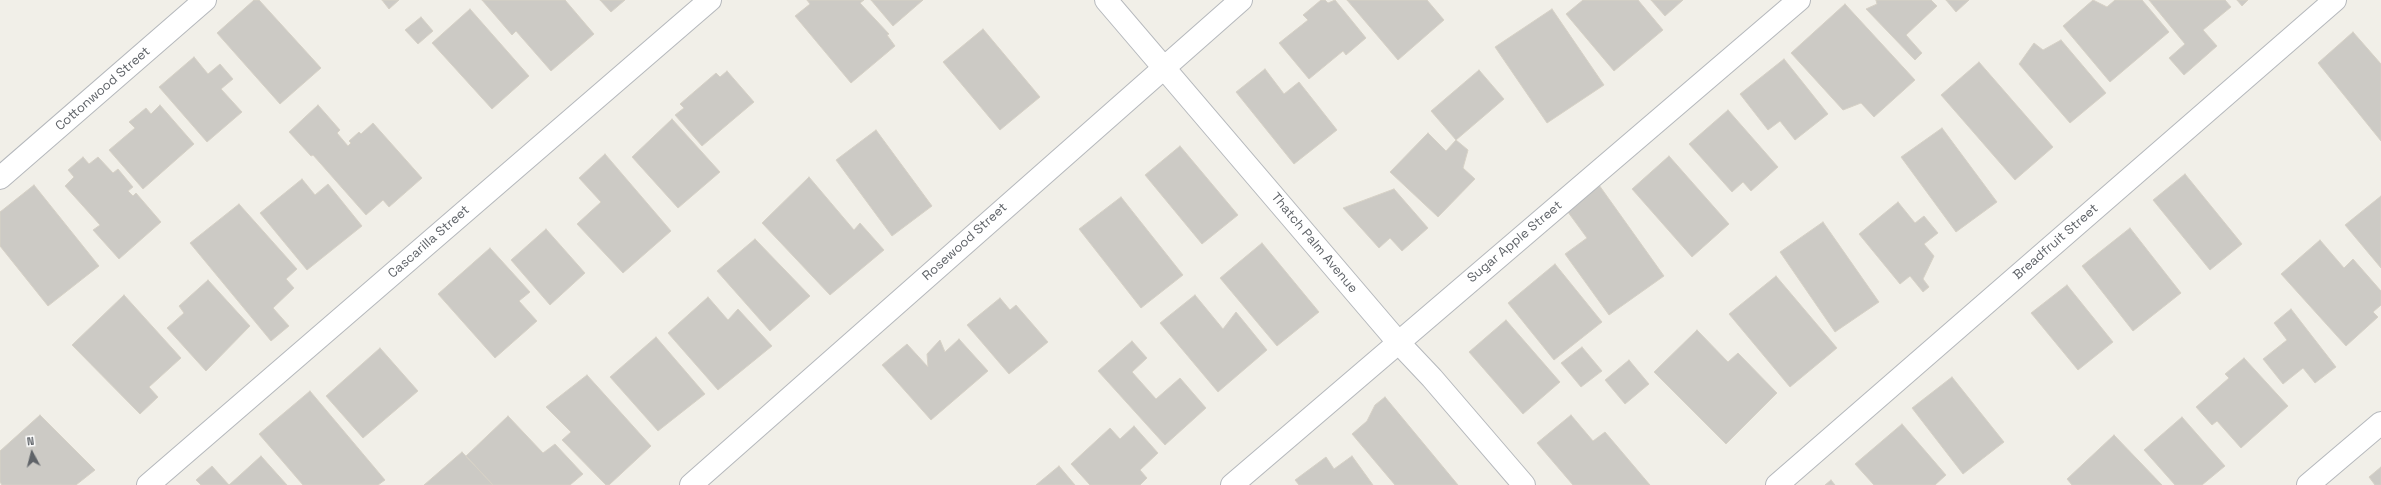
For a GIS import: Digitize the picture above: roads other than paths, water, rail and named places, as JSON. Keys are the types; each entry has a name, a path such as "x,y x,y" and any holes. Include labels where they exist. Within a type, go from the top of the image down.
{"street":[{"name":"Cottonwood Street","path":"0,178 205,0"},
{"name":"Cascarilla Street","path":"148,485 710,0"},
{"name":"Thatch Palm Avenue","path":"1106,0 1164,66 1398,342 1432,378 1524,485"},
{"name":"Rosewood Street","path":"691,485 1164,66 1241,0"},
{"name":"Sugar Apple Street","path":"1232,485 1799,0"},
{"name":"Breadfruit Street","path":"1777,485 2335,0"},
{"path":"2308,485 2381,423"}]}
